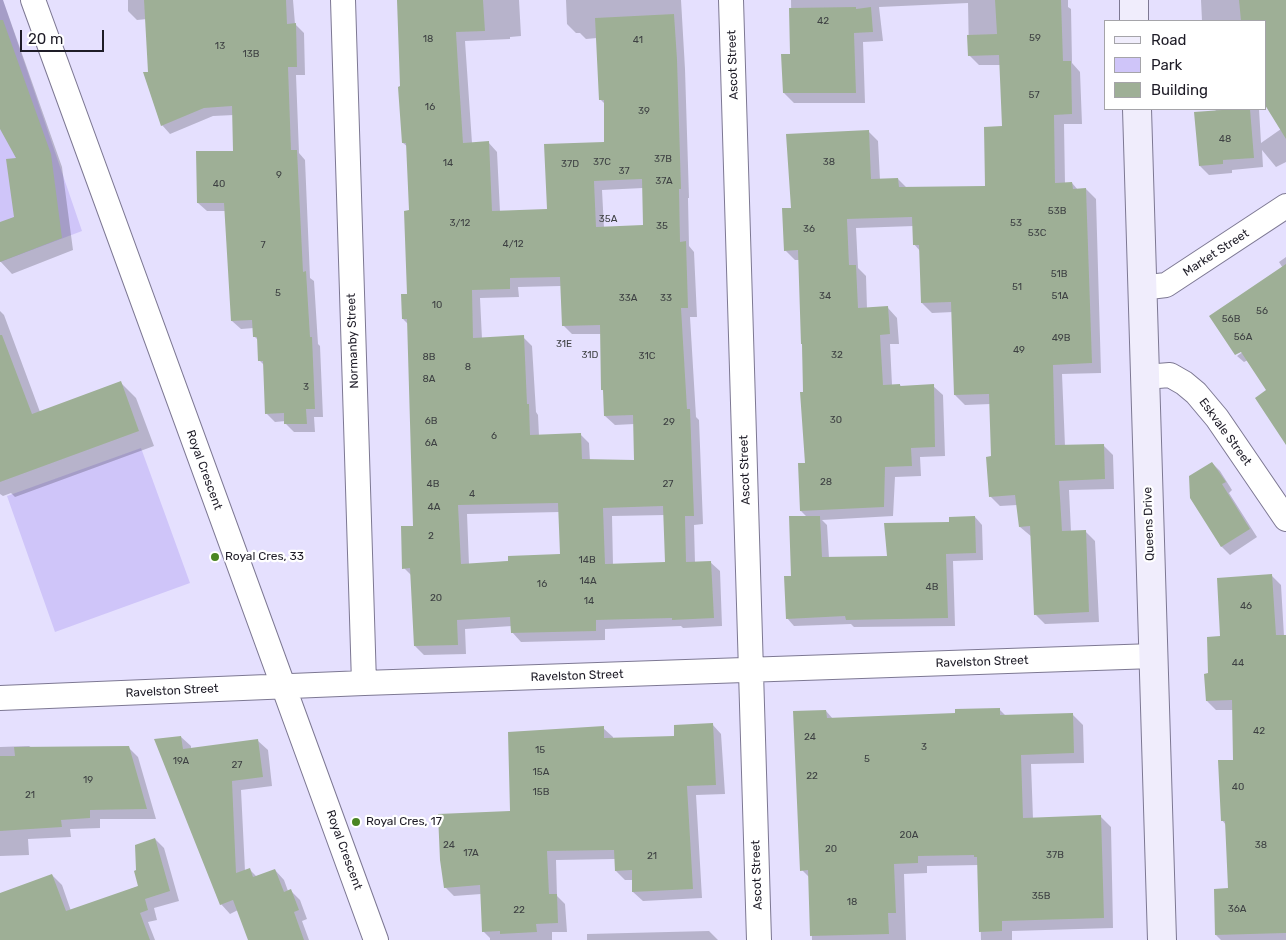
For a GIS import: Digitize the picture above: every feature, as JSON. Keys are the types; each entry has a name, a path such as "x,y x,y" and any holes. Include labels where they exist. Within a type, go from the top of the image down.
{"street":[{"name":"Royal Crescent","path":"33,0 376,940"},
{"name":"Normanby Street","path":"343,0 364,683"},
{"name":"Ascot Street","path":"731,0 760,940"},
{"path":"1134,0 1134,20"},
{"name":"Queens Drive","path":"1136,110 1162,940"},
{"name":"Market Street","path":"1142,288 1166,285 1286,206"},
{"name":"Eskvale Street","path":"1144,377 1170,375 1196,393 1217,418 1286,519"},
{"name":"Ravelston Street","path":"0,698 364,683 1154,656"}],"green space":[{"path":"0,0 3,0 82,231 0,262"},
{"path":"141,448 190,583 55,632 7,496"}],"building":[{"path":"144,0 286,0 287,24 296,23 297,67 288,67 291,150 297,150 303,272 306,271 310,337 312,337 315,409 306,409 307,424 284,424 284,413 265,414 263,361 258,361 257,337 253,337 252,320 231,321 224,203 197,203 196,151 233,151 232,106 204,108 161,126 143,72 148,72"},
{"path":"397,0 483,0 485,31 456,32 463,143 489,141 492,211 547,209 544,144 604,142 604,100 599,100 595,18 674,14 681,189 679,189 680,242 686,241 688,308 681,308 687,409 690,409 694,516 685,516 686,562 711,561 714,618 596,620 596,631 511,633 510,617 457,620 458,645 414,646 410,568 402,569 401,526 413,526 407,319 402,319 401,294 407,294 404,211 409,210 406,143 402,143 398,87 400,86","holes":["642,179 643,225 596,227 594,181","560,277 562,326 600,325 601,390 603,390 604,416 633,415 634,460 582,459 581,433 530,435 524,335 473,338 472,290 510,289 510,278","558,503 560,554 508,556 508,561 461,564 458,505","663,506 665,562 605,564 603,508"]},
{"path":"995,0 1061,0 1063,61 1071,61 1072,114 1054,115 1055,183 1072,182 1073,189 1086,188 1092,363 1053,365 1055,445 1104,444 1105,479 1059,481 1062,531 1086,530 1089,612 1034,615 1030,526 1019,527 1015,495 989,497 986,457 991,456 989,394 954,395 951,302 921,303 919,245 913,245 912,217 847,219 849,265 856,265 858,308 888,306 890,334 880,335 883,385 934,384 935,447 911,448 912,466 885,467 884,507 800,511 798,463 805,463 800,392 803,392 802,344 798,250 784,251 782,208 791,208 786,134 869,130 871,179 898,178 899,187 985,186 984,127 1002,126 999,55 968,56 967,35 997,34"},
{"path":"1239,0 1286,0 1286,139 1266,107 1266,20 1241,20"},
{"path":"856,7 856,9 871,7 873,32 854,33 856,93 783,93 781,54 790,54 789,8"},
{"path":"0,20 3,20 51,154 62,238 0,262 0,222 14,217 6,159 16,158 0,129"},
{"path":"1250,110 1254,158 1223,160 1223,164 1199,166 1194,112"},
{"path":"1286,264 1286,445 1255,398 1266,390 1241,352 1235,355 1209,316"},
{"path":"0,335 2,335 32,414 121,381 139,431 0,482"},
{"path":"1212,462 1226,482 1222,484 1250,529 1221,547 1190,498 1189,476"},
{"path":"789,516 820,516 822,557 887,556 884,523 949,522 949,517 975,516 976,553 946,554 948,618 846,620 845,616 786,619 784,576 791,576"},
{"path":"1272,574 1276,635 1286,635 1286,933 1215,935 1214,889 1228,888 1225,821 1221,821 1218,760 1233,760 1232,700 1206,701 1204,674 1208,673 1207,637 1220,636 1217,578"},
{"path":"1000,708 1000,715 1073,713 1074,753 1021,755 1023,818 1101,815 1104,918 1002,921 1002,931 979,932 977,857 974,857 974,855 918,856 918,863 894,864 896,913 888,913 889,934 810,936 808,870 800,871 793,711 826,710 827,718 955,713 955,709"},
{"path":"713,723 716,785 687,786 693,889 632,892 632,870 615,871 614,850 547,851 549,894 557,894 558,923 536,924 537,932 500,934 500,931 482,932 480,885 444,888 440,860 438,814 510,811 508,732 604,726 604,738 674,736 674,725"},
{"path":"181,736 183,749 258,739 263,777 232,781 236,873 250,868 253,877 275,869 284,892 291,889 299,910 294,912 304,940 248,940 233,900 220,905 154,739"},
{"path":"129,746 147,809 90,810 90,818 61,820 62,827 0,831 0,756 15,756 14,747"},
{"path":"155,838 170,891 145,899 148,910 140,913 150,940 0,940 0,893 52,874 66,911 138,886 134,871 136,870 135,845"}],"place":[{"name":"Royal Cres, 33","path":"215,557"},
{"name":"Royal Cres, 17","path":"356,822"}]}
